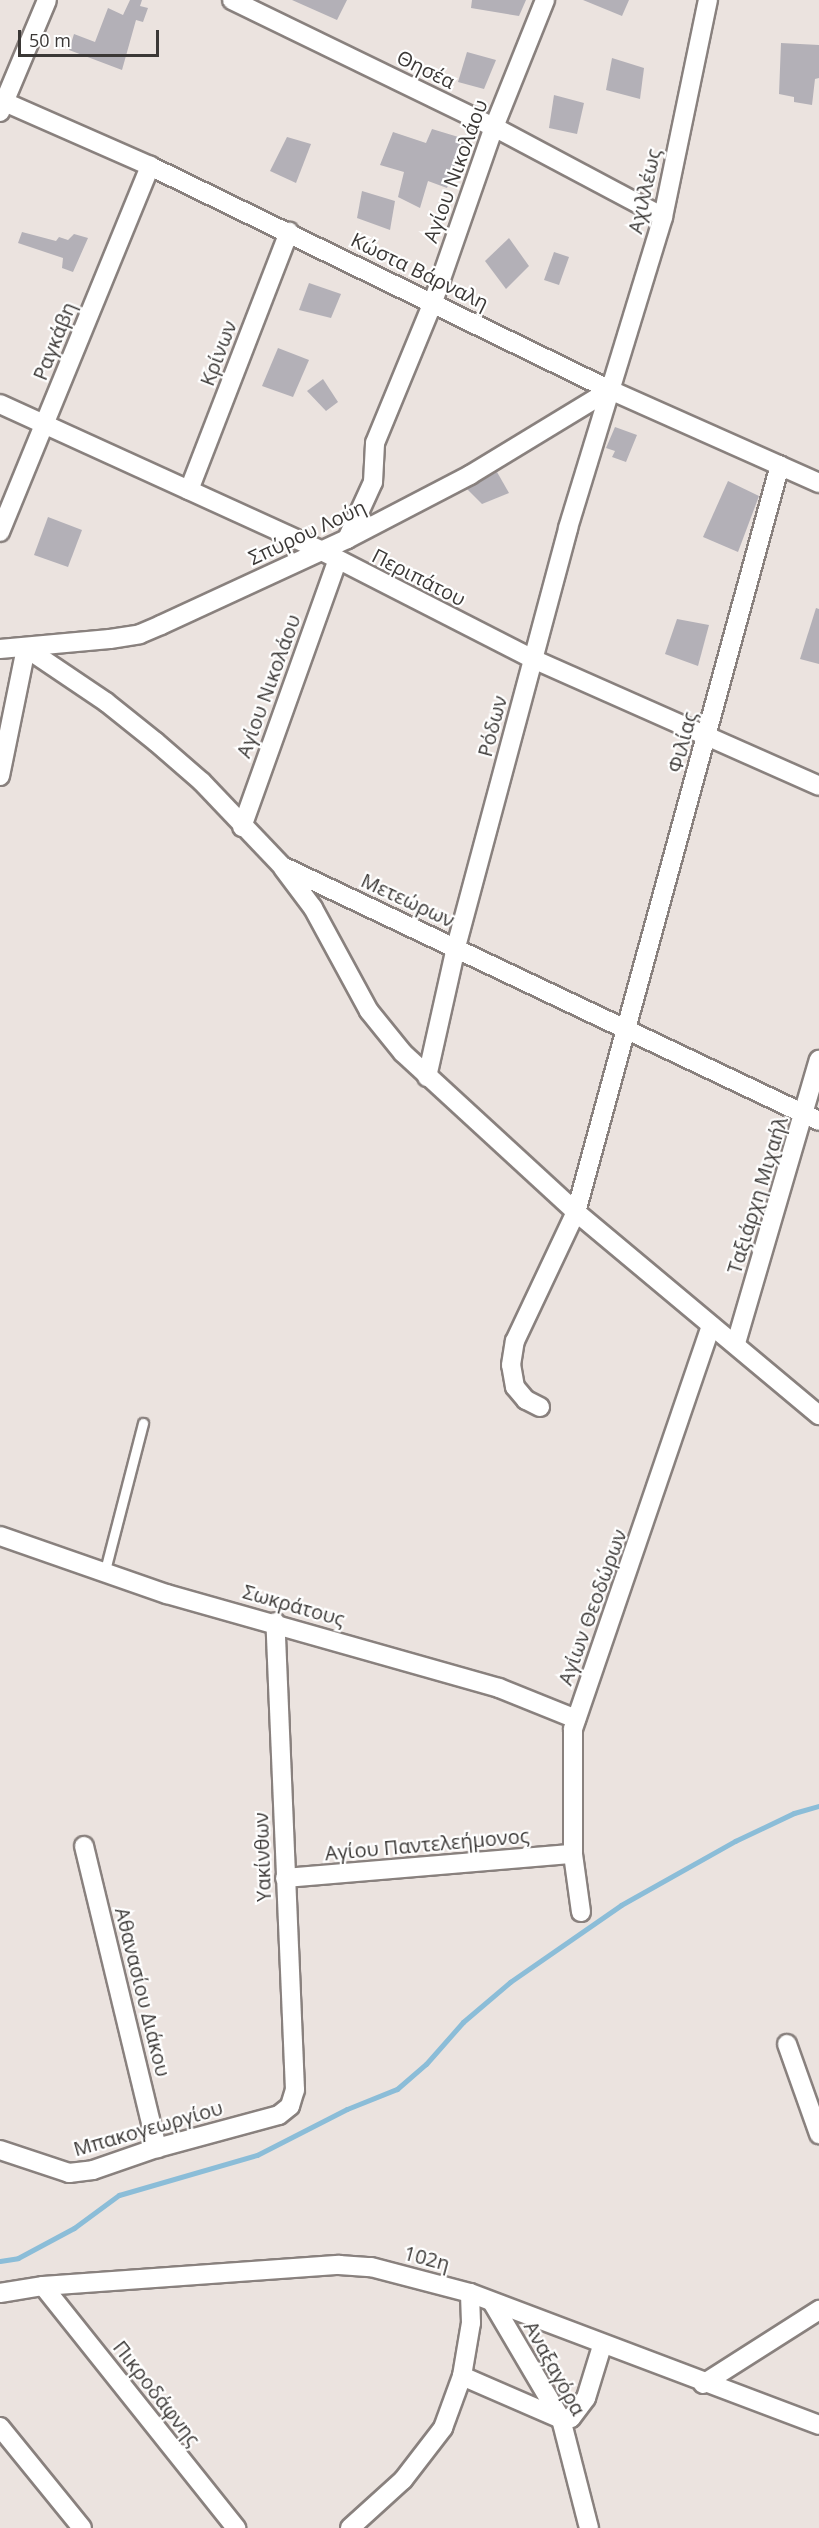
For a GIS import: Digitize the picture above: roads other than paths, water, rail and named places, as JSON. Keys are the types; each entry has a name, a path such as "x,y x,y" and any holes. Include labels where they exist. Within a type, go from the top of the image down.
{"street":[{"path":"1,104 47,0"},
{"name":"Θησέα","path":"232,0 494,127 663,217"},
{"name":"Αγίου Νικολάου","path":"347,539 373,482 371,459 433,302 494,127 545,0"},
{"name":"Αχιλλέως","path":"610,390 663,217 708,0"},
{"name":"Κώστα Βάρναλη","path":"1,104 150,166 610,390 819,483"},
{"name":"Ραγκάβη","path":"0,532 150,166"},
{"name":"Κρίνων","path":"189,490 289,232"},
{"name":"Σπύρου Λούη","path":"0,648 26,648 140,634 347,539 470,475 610,390"},
{"name":"Ρόδων","path":"427,1077 456,947 533,659 610,390"},
{"name":"Περιπάτου","path":"0,404 320,550 337,561 533,659 819,786"},
{"name":"Φιλίας","path":"540,1407 526,1400 515,1387 511,1365 515,1341 576,1212 780,465"},
{"name":"Αγίου Νικολάου","path":"242,827 337,561"},
{"path":"0,776 26,648"},
{"name":"Μετεώρων","path":"26,648 106,702 156,742 202,782 242,827 282,866 812,1118"},
{"path":"282,866 313,908 369,1011 427,1077 576,1212 819,1415"},
{"name":"Ταξιάρχη Μιχαήλ","path":"736,1344 812,1118 819,1060"},
{"name":"Αγίων Θεοδώρων","path":"581,1912 573,1854 572,1739 576,1719 711,1326"},
{"name":"Σωκράτους","path":"0,1536 104,1574 499,1688 576,1719"},
{"name":"Υακίνθων","path":"275,1622 295,2090"},
{"name":"Αθανασίου Διάκου","path":"84,1846 157,2148"},
{"name":"Αγίου Παντελεήμονος","path":"285,1878 573,1854"},
{"path":"787,2044 819,2133"},
{"name":"Μπακογεωργίου","path":"0,2150 69,2173 93,2170 157,2148 279,2115 290,2106 295,2090"},
{"name":"102η","path":"0,2293 43,2286 339,2265 371,2267 470,2293 602,2346 819,2425"},
{"name":"Πικροδάφνης","path":"43,2286 236,2528"},
{"path":"350,2528 417,2465 443,2428 462,2376 471,2323 470,2293"},
{"name":"Αναξαγόρα","path":"492,2302 561,2420 589,2528"},
{"path":"703,2384 819,2310"},
{"path":"462,2376 561,2420 571,2418 586,2398 602,2346"},
{"path":"0,2427 82,2528"}],"lane":[{"path":"104,1574 143,1423"}],"waterway":[{"path":"0,2261 18,2258 74,2228 119,2195 257,2155 347,2109 397,2089 426,2064 463,2022 510,1982 621,1905 735,1841 794,1813 819,1806"}]}
